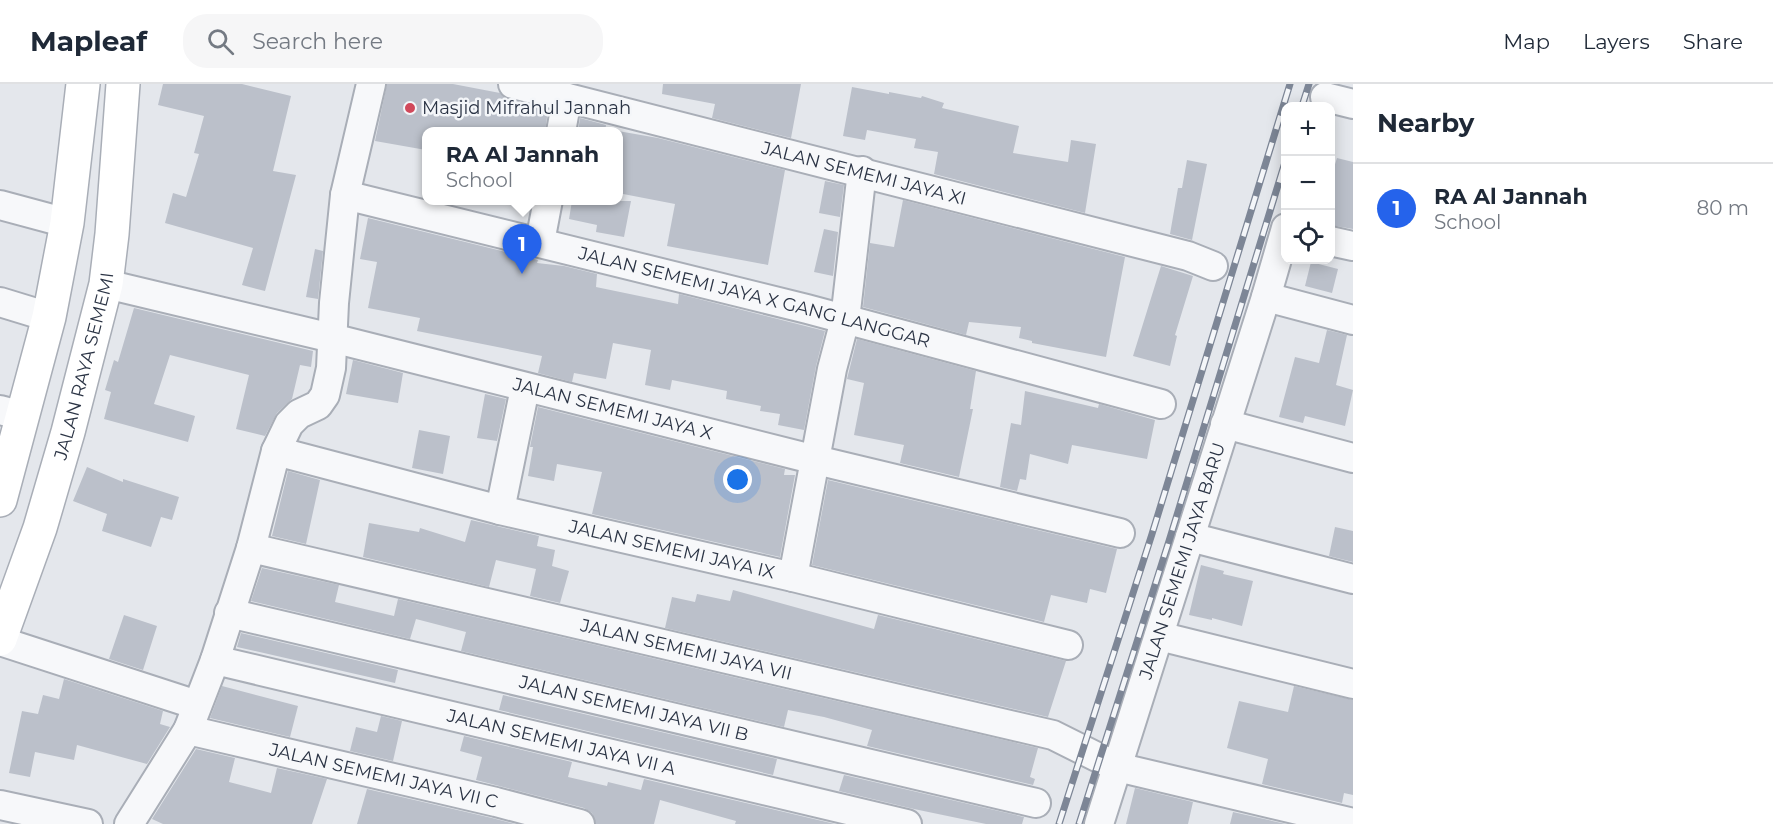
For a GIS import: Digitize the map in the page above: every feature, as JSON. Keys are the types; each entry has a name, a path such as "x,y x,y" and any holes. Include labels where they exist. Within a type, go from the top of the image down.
{"main road":[{"path":"0,500 11,413 49,317 67,223 83,84"},
{"name":"JALAN RAYA SEMEMI","path":"0,640 40,528 68,432 106,284 123,84"}],"street":[{"path":"129,824 193,717 215,660 251,548 276,451 289,424 299,414 318,405 325,395 331,368 345,195 370,84"},
{"name":"JALAN SEMEMI JAYA XI","path":"513,84 862,171 1188,256 1213,266"},
{"path":"1326,96 1353,104"},
{"path":"562,127 567,98"},
{"path":"793,577 832,369 845,320 862,171"},
{"name":"JALAN SEMEMI JAYA X GANG LANGGAR","path":"345,195 795,306 1161,404"},
{"path":"0,205 67,223"},
{"path":"540,242 547,205"},
{"path":"1335,242 1353,246"},
{"name":"JALAN SEMEMI JAYA BARU","path":"1099,824 1281,243"},
{"name":"JALAN SEMEMI JAYA X","path":"106,284 1120,533"},
{"path":"1266,297 1353,320"},
{"path":"0,302 49,317"},
{"path":"500,510 525,388"},
{"path":"1226,424 1353,458"},
{"name":"JALAN SEMEMI JAYA IX","path":"276,451 500,510 793,577 1068,645"},
{"path":"1190,537 1353,579"},
{"name":"JALAN SEMEMI JAYA VII","path":"251,548 1053,735 1117,767 1353,823"},
{"name":"JALAN SEMEMI JAYA VII B","path":"229,613 1036,803"},
{"path":"1159,636 1353,684"},
{"path":"0,640 193,717"},
{"name":"JALAN SEMEMI JAYA VII A","path":"215,660 907,824"},
{"name":"JALAN SEMEMI JAYA VII C","path":"193,717 580,824"},
{"path":"0,805 88,824"}],"building":[{"path":"163,84 242,84 291,96 273,171 296,175 265,291 242,285 253,248 165,223 173,193 186,197 199,154 194,153 204,116 158,105"},
{"path":"387,84 453,84 500,93 509,100 548,110 546,127 422,127 422,149 375,141"},
{"path":"663,84 801,84 791,138 712,118 715,104 662,94"},
{"path":"852,87 889,94 889,92 921,98 922,96 944,103 942,108 1019,126 1013,153 1068,162 1071,140 1096,144 1085,213 934,174 938,152 914,148 916,139 867,130 865,140 843,136"},
{"path":"580,118 606,125 606,127 579,127"},
{"path":"623,132 658,138 785,170 768,265 667,246 675,204 623,194"},
{"path":"1337,158 1353,162 1353,229 1335,226 1335,164"},
{"path":"1187,160 1207,164 1192,240 1170,234 1178,188 1182,188"},
{"path":"825,181 844,185 840,217 819,213"},
{"path":"903,200 1125,257 1106,357 1032,343 1032,341 1019,338 1021,327 969,322 966,335 863,307 870,243 894,247"},
{"path":"623,201 631,201 624,237 596,232 597,225 569,219 571,205 623,205"},
{"path":"368,218 538,260 537,263 564,266 597,274 596,287 678,304 679,294 825,331 804,430 778,425 780,414 760,411 761,406 726,399 727,391 672,380 670,390 645,385 651,350 613,343 606,379 574,373 572,382 538,373 542,356 417,331 420,318 368,308 377,262 360,259"},
{"path":"824,229 838,232 833,276 814,272"},
{"path":"315,249 323,251 318,299 306,297"},
{"path":"1310,264 1338,269 1332,293 1305,286"},
{"path":"1161,266 1193,276 1175,335 1177,336 1170,366 1133,356"},
{"path":"134,308 313,351 311,367 300,365 292,399 277,413 265,436 236,429 249,375 170,355 154,404 195,416 188,442 104,419 111,392 105,390 114,360 118,362"},
{"path":"1327,330 1347,335 1336,385 1353,390 1345,426 1305,416 1303,423 1279,417 1295,357 1319,363"},
{"path":"857,339 976,371 970,409 973,409 959,477 900,463 904,445 854,435 864,383 847,379"},
{"path":"353,360 403,373 398,403 346,394"},
{"path":"1025,391 1098,408 1099,404 1155,420 1147,459 1072,445 1068,464 1030,454 1026,480 1020,479 1017,491 1000,487 1011,423 1021,425"},
{"path":"485,394 506,399 497,441 477,438"},
{"path":"538,407 785,469 784,475 795,475 780,557 592,514 602,472 557,464 554,481 528,476 533,447 530,447"},
{"path":"419,430 450,436 443,474 412,468"},
{"path":"87,467 123,482 123,479 179,497 172,520 161,517 151,547 102,531 107,514 73,501"},
{"path":"288,471 320,480 306,544 272,536"},
{"path":"828,480 1117,549 1106,593 1090,589 1087,603 1051,595 1044,622 812,565"},
{"path":"471,520 539,536 537,546 555,550 552,566 569,571 560,603 530,596 536,569 496,560 489,587 363,557 369,523 419,532 420,528 465,542"},
{"path":"1335,527 1353,531 1353,562 1329,556"},
{"path":"1201,565 1224,571 1223,574 1253,581 1242,626 1189,615"},
{"path":"262,568 339,585 335,602 394,616 398,599 1038,748 1030,777 1035,779 1033,785 867,746 872,730 824,717 788,710 784,727 461,651 466,632 416,619 410,639 251,601"},
{"path":"733,590 874,629 878,615 1066,661 1048,717 665,628 672,597 695,602 697,594 730,601"},
{"path":"124,615 157,626 143,670 109,659"},
{"path":"241,633 398,670 395,683 237,647"},
{"path":"64,679 163,711 160,724 170,727 147,764 77,745 74,760 35,752 30,777 9,773 22,711 38,714 43,695 59,699"},
{"path":"222,686 298,706 290,737 210,718"},
{"path":"1294,686 1353,700 1353,795 1344,793 1342,803 1262,784 1268,759 1227,748 1239,701 1288,712"},
{"path":"503,695 777,759 773,775 499,710"},
{"path":"381,716 402,721 393,761 350,751 356,727 377,732"},
{"path":"464,736 572,762 568,777 607,786 608,782 641,790 644,779 835,824 735,824 736,821 660,800 654,824 596,824 592,813 584,808 476,780 482,757 460,751"},
{"path":"196,749 235,758 229,782 271,793 277,768 327,779 312,824 163,824 152,819"},
{"path":"844,775 1024,817 1022,824 986,824 914,809 839,791"},
{"path":"1135,788 1193,802 1188,824 1126,824"},
{"path":"367,789 492,818 515,824 357,824"},
{"path":"1233,812 1286,824 1230,824"}],"railway":[{"path":"1059,824 1152,534 1290,84"},
{"path":"1303,102 1309,84"},
{"path":"1079,824 1281,175"}],"place":[{"name":"Masjid Mifrahul Jannah","path":"410,108"},
{"name":"RA Al Jannah","path":"522,274"}]}
